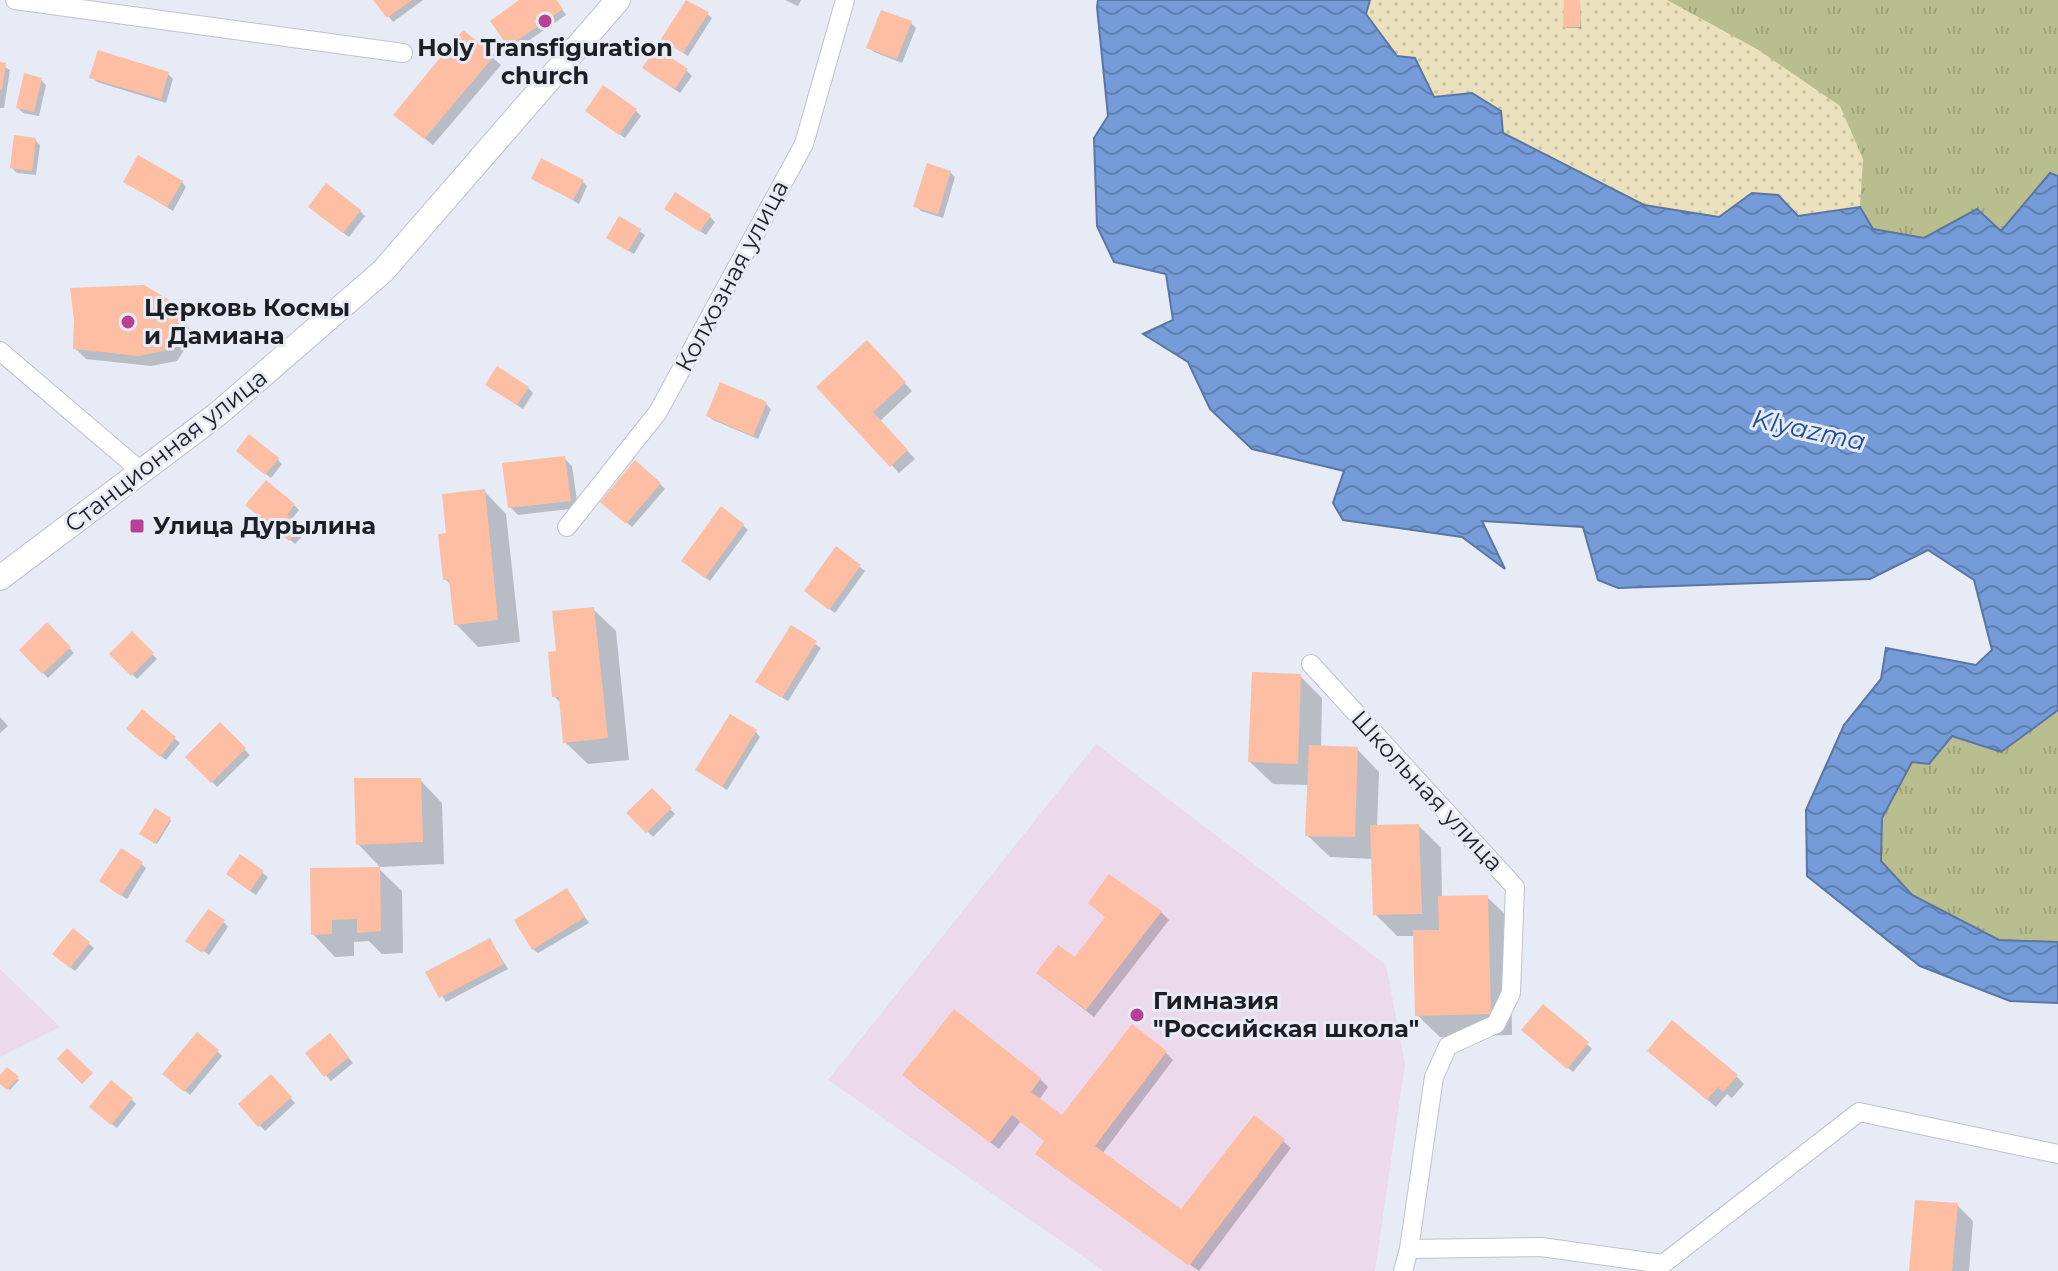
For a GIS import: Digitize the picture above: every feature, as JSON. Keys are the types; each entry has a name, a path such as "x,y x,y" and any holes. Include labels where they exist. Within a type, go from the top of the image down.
{"main road":[{"name":"Станционная улица","path":"0,578 219,413 383,271 618,0"}],"street":[{"path":"15,0 403,53"},
{"name":"Колхозная улица","path":"567,527 658,412 804,144 845,0"},
{"path":"0,351 142,472"},
{"name":"Школьная улица","path":"1311,664 1515,887 1511,993 1496,1024 1448,1046 1434,1077 1409,1249 1403,1271"},
{"path":"1409,1249 1541,1247 1663,1264 1859,1112 2058,1154"}],"shaded area":[{"name":"Гимназия \"Российская школа\"","path":"1096,744 1386,965 1405,1064 1375,1271 1104,1271 828,1080"},
{"path":"0,969 60,1027 0,1057"}],"green space":[{"path":"1370,0 2058,0 2058,176 2050,173 2000,231 1977,209 1924,238 1873,229"},
{"path":"2058,710 2058,942 1999,940 1912,895 1881,861 1882,818 1912,762 1929,764 1952,736 2001,752"}],"sand":[{"path":"1370,0 1667,0 1757,49 1840,106 1863,159 1860,207 1798,216 1778,195 1752,193 1719,217 1644,205 1434,97 1415,58 1397,56 1366,13"}],"water":[{"name":"Klyazma","path":"1098,0 1370,0 1366,14 1397,56 1415,58 1434,97 1472,93 1501,111 1503,133 1644,205 1719,217 1752,193 1778,195 1798,216 1860,207 1873,229 1924,238 1977,209 2001,231 2050,173 2058,176 2058,710 2001,752 1952,736 1929,764 1912,762 1882,818 1881,861 1912,895 1999,940 2058,942 2058,1003 2010,1001 1920,966 1807,876 1806,810 1844,725 1881,679 1886,648 1976,665 1992,650 1974,580 1928,550 1870,579 1618,588 1598,580 1583,527 1482,521 1505,569 1462,537 1343,520 1333,503 1344,471 1252,449 1210,409 1188,362 1143,334 1173,320 1166,274 1114,262 1097,226 1094,138 1108,116"}],"building":[{"path":"373,0 412,0 387,18"},
{"path":"519,0 557,0 563,9 508,47 490,21"},
{"path":"686,0 709,12 683,53 661,39"},
{"path":"1564,0 1580,0 1580,27 1563,27"},
{"path":"881,10 912,21 897,59 866,48"},
{"path":"463,30 495,55 424,139 393,115"},
{"path":"656,48 688,69 675,89 642,68"},
{"path":"98,50 169,72 161,99 89,78"},
{"path":"0,62 6,63 2,90 0,90"},
{"path":"24,73 42,78 34,112 16,108"},
{"path":"603,85 637,109 619,135 585,111"},
{"path":"14,135 36,138 32,171 10,168"},
{"path":"138,155 183,181 167,207 123,182"},
{"path":"541,158 584,180 573,200 531,179"},
{"path":"927,163 951,171 938,214 913,207"},
{"path":"326,183 361,210 343,233 308,207"},
{"path":"675,192 711,215 700,232 664,209"},
{"path":"619,216 641,229 628,251 606,238"},
{"name":"Церковь Космы и Дамиана","path":"144,285 171,301 183,324 167,350 139,356 73,349 74,320 70,288"},
{"path":"867,340 906,382 873,412 908,450 890,467 816,387"},
{"path":"497,366 529,387 517,405 485,385"},
{"path":"720,382 767,402 753,436 706,416"},
{"path":"249,434 279,458 265,475 236,451"},
{"path":"565,456 571,501 508,508 502,463"},
{"path":"635,460 661,483 626,524 600,502"},
{"path":"266,480 295,504 287,515 301,527 289,541 245,505"},
{"path":"485,489 498,620 454,625 449,579 443,580 438,534 446,533 442,494"},
{"path":"721,506 744,524 705,578 681,561"},
{"path":"836,546 861,565 829,610 804,591"},
{"path":"594,607 608,738 563,743 559,697 552,697 548,652 556,651 552,611"},
{"path":"47,622 71,647 42,674 19,650"},
{"path":"791,625 817,641 782,698 755,682"},
{"path":"132,631 154,653 131,676 109,654"},
{"path":"1252,672 1301,674 1298,764 1248,762"},
{"path":"142,709 176,737 160,757 126,729"},
{"path":"730,714 757,730 722,787 695,770"},
{"path":"220,722 246,748 211,783 185,757"},
{"path":"1309,745 1358,747 1355,837 1305,836"},
{"path":"354,778 421,778 423,842 356,845"},
{"path":"652,788 672,808 646,833 626,813"},
{"path":"155,808 171,818 155,844 139,834"},
{"path":"1419,824 1422,914 1373,915 1370,825"},
{"path":"121,848 143,862 121,896 99,881"},
{"path":"240,854 264,871 250,891 226,874"},
{"path":"380,867 381,931 357,933 357,919 332,920 332,934 311,935 310,868"},
{"path":"1109,874 1162,911 1086,1010 1036,973 1058,945 1075,957 1105,917 1088,903"},
{"path":"567,888 585,917 532,950 514,920"},
{"path":"1488,895 1491,1014 1415,1016 1413,930 1439,930 1438,896"},
{"path":"208,909 225,920 202,953 185,941"},
{"path":"73,928 90,942 70,968 52,954"},
{"path":"490,938 504,964 439,998 425,972"},
{"path":"1543,1004 1589,1042 1567,1069 1521,1030"},
{"path":"954,1009 1041,1078 1031,1092 1062,1115 1132,1024 1167,1051 1095,1146 1181,1209 1254,1115 1285,1139 1189,1266 1035,1154 1044,1141 1012,1115 990,1143 902,1075"},
{"path":"1672,1020 1738,1075 1723,1092 1718,1087 1707,1100 1647,1051"},
{"path":"197,1032 219,1050 184,1092 162,1074"},
{"path":"330,1033 349,1057 324,1077 305,1053"},
{"path":"67,1048 93,1073 82,1084 57,1059"},
{"path":"7,1067 19,1077 7,1090 0,1084 0,1075"},
{"path":"271,1074 292,1097 258,1127 238,1104"},
{"path":"111,1080 133,1098 111,1125 89,1107"},
{"path":"1915,1200 1958,1203 1952,1271 1909,1271"}],"place":[{"name":"Holy Transfiguration church","path":"545,21"},
{"name":"Церковь Космы и Дамиана","path":"128,322"},
{"name":"Улица Дурылина","path":"137,526"},
{"name":"Гимназия \"Российская школа\"","path":"1137,1015"}]}
